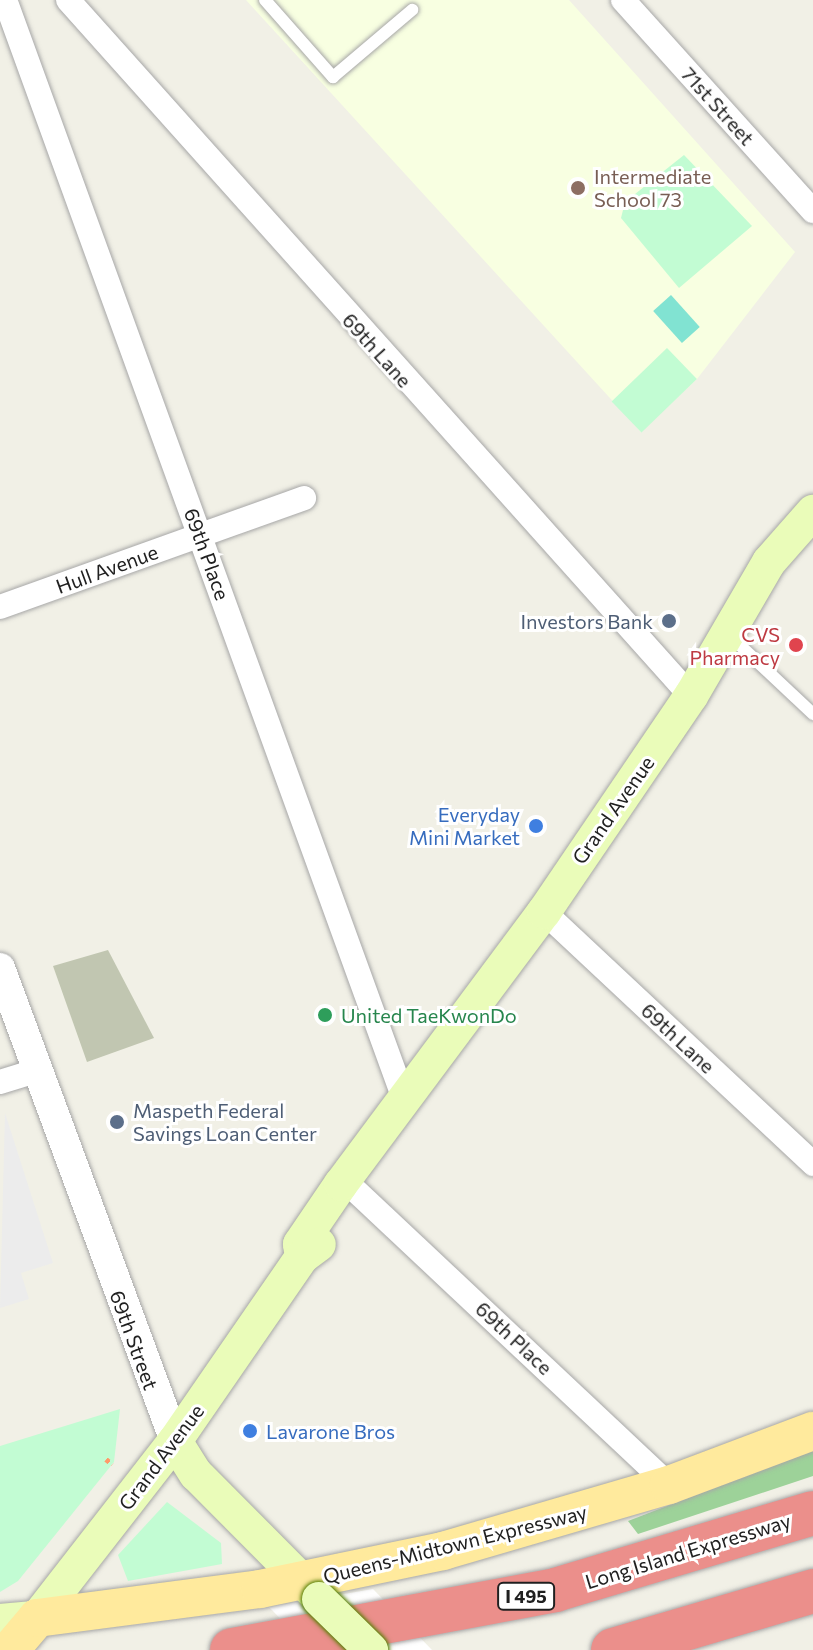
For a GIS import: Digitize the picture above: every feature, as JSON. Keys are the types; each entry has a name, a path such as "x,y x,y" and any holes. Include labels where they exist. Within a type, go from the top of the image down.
{"highway":[{"name":"Long Island Expressway","path":"232,1650 555,1590 813,1513"},
{"path":"613,1650 813,1591"}],"main road":[{"name":"Grand Avenue","path":"302,1257 300,1244 341,1184 393,1109 406,1104 544,912 691,696 769,562 813,512"},
{"name":"Grand Avenue","path":"10,1650 175,1441 302,1257 357,1192 409,1115 406,1104"},
{"name":"Queens-Midtown Expressway","path":"37,1618 311,1590 669,1485 813,1431"},
{"name":"69th Street","path":"175,1441 196,1474 371,1650"},
{"path":"0,1621 37,1618"}],"street":[{"name":"69th Lane","path":"68,0 691,696"},
{"name":"71st Street","path":"623,0 813,211"},
{"name":"69th Place","path":"8,4 406,1104"},
{"name":"Hull Avenue","path":"0,607 304,498"},
{"name":"69th Lane","path":"544,912 813,1164"},
{"name":"69th Street","path":"0,968 175,1441"},
{"path":"0,1082 37,1071"},
{"name":"69th Place","path":"357,1192 669,1485"}],"lane":[{"path":"265,0 333,77 412,10"},
{"path":"727,634 813,714"}],"path":[{"path":"106,1459 112,1464"}],"shaded area":[{"name":"Intermediate School 73","path":"246,0 569,0 795,252 697,379 641,432"},
{"path":"671,295 700,327 682,343 653,311"},
{"path":"108,950 154,1038 87,1062 53,966"},
{"path":"5,1113 53,1263 21,1273 29,1299 0,1308"}],"green space":[{"path":"684,155 752,226 679,288 621,218 625,202"},
{"path":"667,348 697,379 641,432 612,401"},
{"path":"120,1409 114,1462 18,1581 0,1592 0,1446"},
{"path":"813,1450 813,1476 638,1534 628,1521"},
{"path":"167,1502 221,1543 222,1564 128,1581 118,1555"}],"pier":[{"path":"373,1589 432,1650 311,1650 269,1607"}],"place":[{"name":"Intermediate School 73","path":"578,188"},
{"name":"Investors Bank","path":"669,621"},
{"name":"CVS Pharmacy","path":"796,645"},
{"name":"Everyday Mini Market","path":"536,826"},
{"name":"United TaeKwonDo","path":"325,1015"},
{"name":"Maspeth Federal Savings Loan Center","path":"117,1122"},
{"name":"Lavarone Bros","path":"250,1431"}]}
